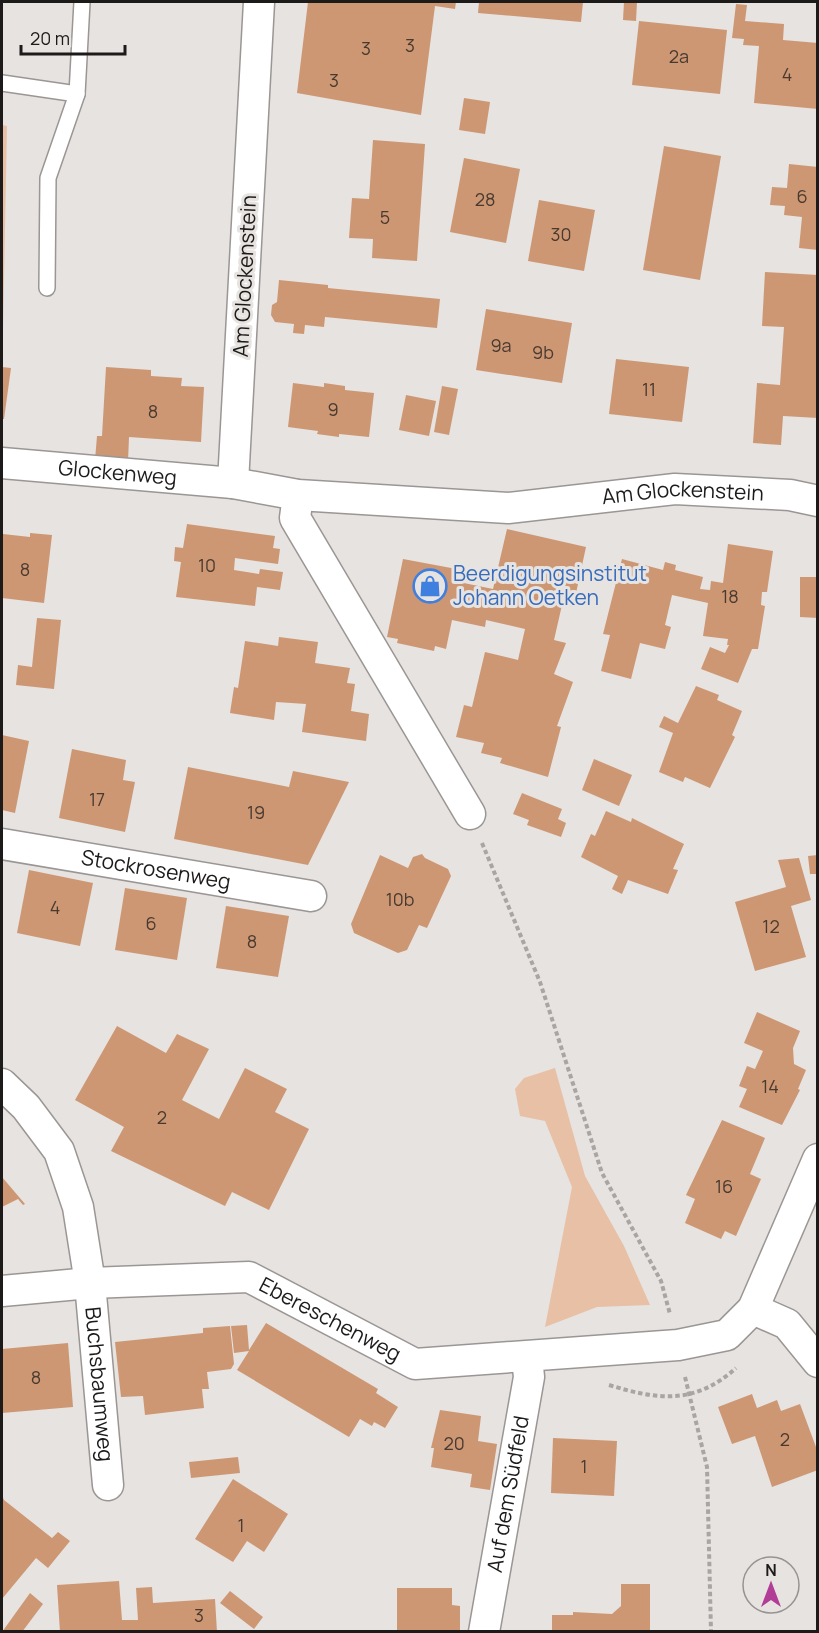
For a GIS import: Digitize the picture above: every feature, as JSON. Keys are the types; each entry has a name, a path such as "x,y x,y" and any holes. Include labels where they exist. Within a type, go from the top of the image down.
{"street":[{"name":"Am Glockenstein","path":"259,2 249,224 233,483 298,495 508,508 675,489 790,495 818,501"},
{"name":"Glockenweg","path":"2,463 233,483"},
{"path":"298,495 295,518 470,814"},
{"name":"Stockrosenweg","path":"2,844 312,896"},
{"path":"2,1084 26,1107 59,1151 78,1207 90,1283"},
{"path":"818,1159 753,1309 787,1324 818,1362"},
{"name":"Ebereschenweg","path":"2,1291 90,1283 249,1277 415,1364 678,1345 727,1335 753,1309"},
{"name":"Buchsbaumweg","path":"90,1283 108,1485"},
{"name":"Auf dem Südfeld","path":"484,1632 529,1377 527,1357"}],"lane":[{"path":"47,288 48,178 77,94 82,2"},
{"path":"2,83 77,94"}],"path":[{"path":"470,814 540,982 602,1173 661,1281"},
{"path":"693,1411 707,1467 711,1632"}],"shaded area":[{"path":"2,125 7,126 3,331 2,330"},
{"path":"555,1068 585,1176 624,1246 650,1305 597,1307 545,1327 572,1187 545,1121 520,1116 515,1089 524,1078"}],"building":[{"path":"308,2 456,2 455,9 435,6 421,115 297,93"},
{"path":"479,2 583,2 581,22 478,13"},
{"path":"624,2 637,2 636,21 623,20"},
{"path":"736,4 747,5 745,21 784,24 783,40 818,43 818,109 754,103 759,46 743,45 744,39 732,38"},
{"path":"639,21 727,30 720,94 632,85"},
{"path":"464,98 490,102 485,134 459,130"},
{"path":"373,140 425,144 417,261 372,258 373,239 349,238 352,198 369,199"},
{"path":"664,146 721,156 700,280 643,270"},
{"path":"464,158 520,169 506,243 450,232"},
{"path":"789,164 818,167 818,250 799,248 802,217 784,215 785,206 770,205 772,187 787,188"},
{"path":"539,200 595,210 584,271 528,261"},
{"path":"765,272 818,275 818,418 783,416 781,445 753,443 757,383 780,385 784,327 762,326"},
{"path":"279,280 328,285 328,288 440,299 437,328 325,317 324,327 305,325 304,334 293,333 294,324 275,322 271,315 272,305 277,302"},
{"path":"486,309 572,323 562,383 476,370"},
{"path":"616,359 689,367 682,422 609,414"},
{"path":"2,367 11,368 4,419 2,419"},
{"path":"106,367 151,370 151,376 182,378 181,386 204,387 201,442 129,437 128,462 95,460 97,436 102,436"},
{"path":"293,383 324,387 324,383 345,386 345,390 374,393 369,437 339,434 339,437 317,434 318,431 288,427"},
{"path":"442,386 458,389 449,435 434,432"},
{"path":"406,395 436,401 429,436 399,430"},
{"path":"187,524 275,536 273,548 280,549 278,564 235,558 234,570 259,574 260,569 283,572 280,590 257,587 255,606 176,597 181,562 174,561 175,547 183,548"},
{"path":"507,529 586,547 573,607 562,605 554,640 566,643 554,674 573,682 557,726 561,727 548,777 500,763 502,758 481,753 484,743 456,737 464,705 472,707 485,652 518,660 525,629 486,620 485,627 452,620 446,649 435,646 434,651 397,643 398,639 387,637 403,559 462,570 459,582 493,589"},
{"path":"30,533 52,535 44,603 2,598 3,534 30,537"},
{"path":"728,544 773,551 767,592 762,592 761,605 765,606 758,649 752,649 738,683 701,669 710,647 725,653 729,645 727,645 728,639 703,636 708,603 672,595 665,625 671,627 665,649 640,643 631,679 601,671 610,635 603,634 622,559 663,570 665,562 676,565 675,570 703,577 700,589 710,590 711,581 723,583"},
{"path":"800,577 818,577 818,618 800,617"},
{"path":"37,618 61,620 54,689 16,685 18,665 32,667"},
{"path":"279,637 318,642 315,663 350,668 347,683 355,684 351,711 369,714 366,741 302,732 306,704 276,702 274,720 230,713 234,687 238,688 245,641 278,646"},
{"path":"696,686 719,695 717,700 742,711 732,735 735,737 710,788 685,777 683,782 659,772 673,733 659,727 664,716 678,723"},
{"path":"2,735 29,741 15,813 2,810"},
{"path":"72,749 126,760 123,780 135,782 125,832 59,818"},
{"path":"594,759 632,775 619,806 582,790"},
{"path":"188,767 289,787 293,771 349,782 308,865 174,839"},
{"path":"522,793 562,809 558,819 566,823 561,837 527,825 529,820 513,814"},
{"path":"606,811 631,822 632,818 684,844 673,869 678,870 668,894 628,880 622,894 612,889 618,876 581,857 591,834 595,836"},
{"path":"422,854 425,858 448,869 451,876 427,928 419,925 407,950 398,953 354,933 351,924 380,855 408,868 413,857"},
{"path":"818,855 818,874 810,874 808,856"},
{"path":"799,858 811,900 791,906 806,957 755,971 735,902 786,887 778,860"},
{"path":"29,870 93,883 80,946 17,933"},
{"path":"125,888 187,898 177,960 115,950"},
{"path":"226,906 289,916 278,977 216,968"},
{"path":"757,1012 800,1031 793,1048 794,1064 806,1070 798,1089 800,1090 782,1125 739,1107 747,1089 739,1086 747,1066 755,1069 763,1051 744,1043"},
{"path":"117,1026 166,1053 177,1034 209,1049 182,1100 219,1119 245,1068 287,1089 275,1112 309,1129 269,1210 232,1192 225,1206 111,1151 124,1127 75,1100"},
{"path":"722,1120 765,1138 750,1174 761,1179 736,1236 725,1231 721,1239 685,1223 695,1199 686,1195"},
{"path":"2,1177 25,1204 23,1205 18,1199 2,1207"},
{"path":"266,1323 378,1389 376,1393 398,1407 385,1428 374,1422 372,1426 360,1419 349,1437 237,1370 249,1351 234,1353 231,1326 247,1325 249,1350"},
{"path":"230,1326 234,1364 231,1369 207,1372 209,1389 202,1389 204,1408 145,1415 143,1396 121,1397 115,1342 203,1333 203,1328"},
{"path":"68,1343 73,1407 2,1413 2,1349"},
{"path":"752,1394 757,1408 777,1400 781,1411 800,1404 816,1447 818,1470 772,1487 755,1436 732,1444 718,1407"},
{"path":"440,1410 481,1416 478,1441 497,1444 490,1490 470,1487 472,1474 431,1467 434,1448 431,1448"},
{"path":"553,1438 617,1441 614,1496 551,1493"},
{"path":"238,1457 240,1473 191,1478 189,1462"},
{"path":"233,1479 288,1514 264,1552 247,1541 233,1562 195,1539"},
{"path":"2,1495 4,1500 52,1538 58,1532 70,1541 48,1568 36,1558 2,1599"},
{"path":"119,1581 122,1620 138,1620 136,1588 152,1587 153,1603 215,1599 217,1632 60,1632 57,1585"},
{"path":"621,1584 650,1584 650,1631 552,1632 552,1615 573,1615 573,1612 612,1614 621,1606"},
{"path":"397,1588 452,1588 452,1605 460,1606 460,1632 397,1632"},
{"path":"230,1591 263,1617 254,1629 220,1603"},
{"path":"30,1593 43,1604 22,1632 2,1632"}],"place":[{"name":"Beerdigungsinstitut Johann Oetken","path":"430,586"}]}
